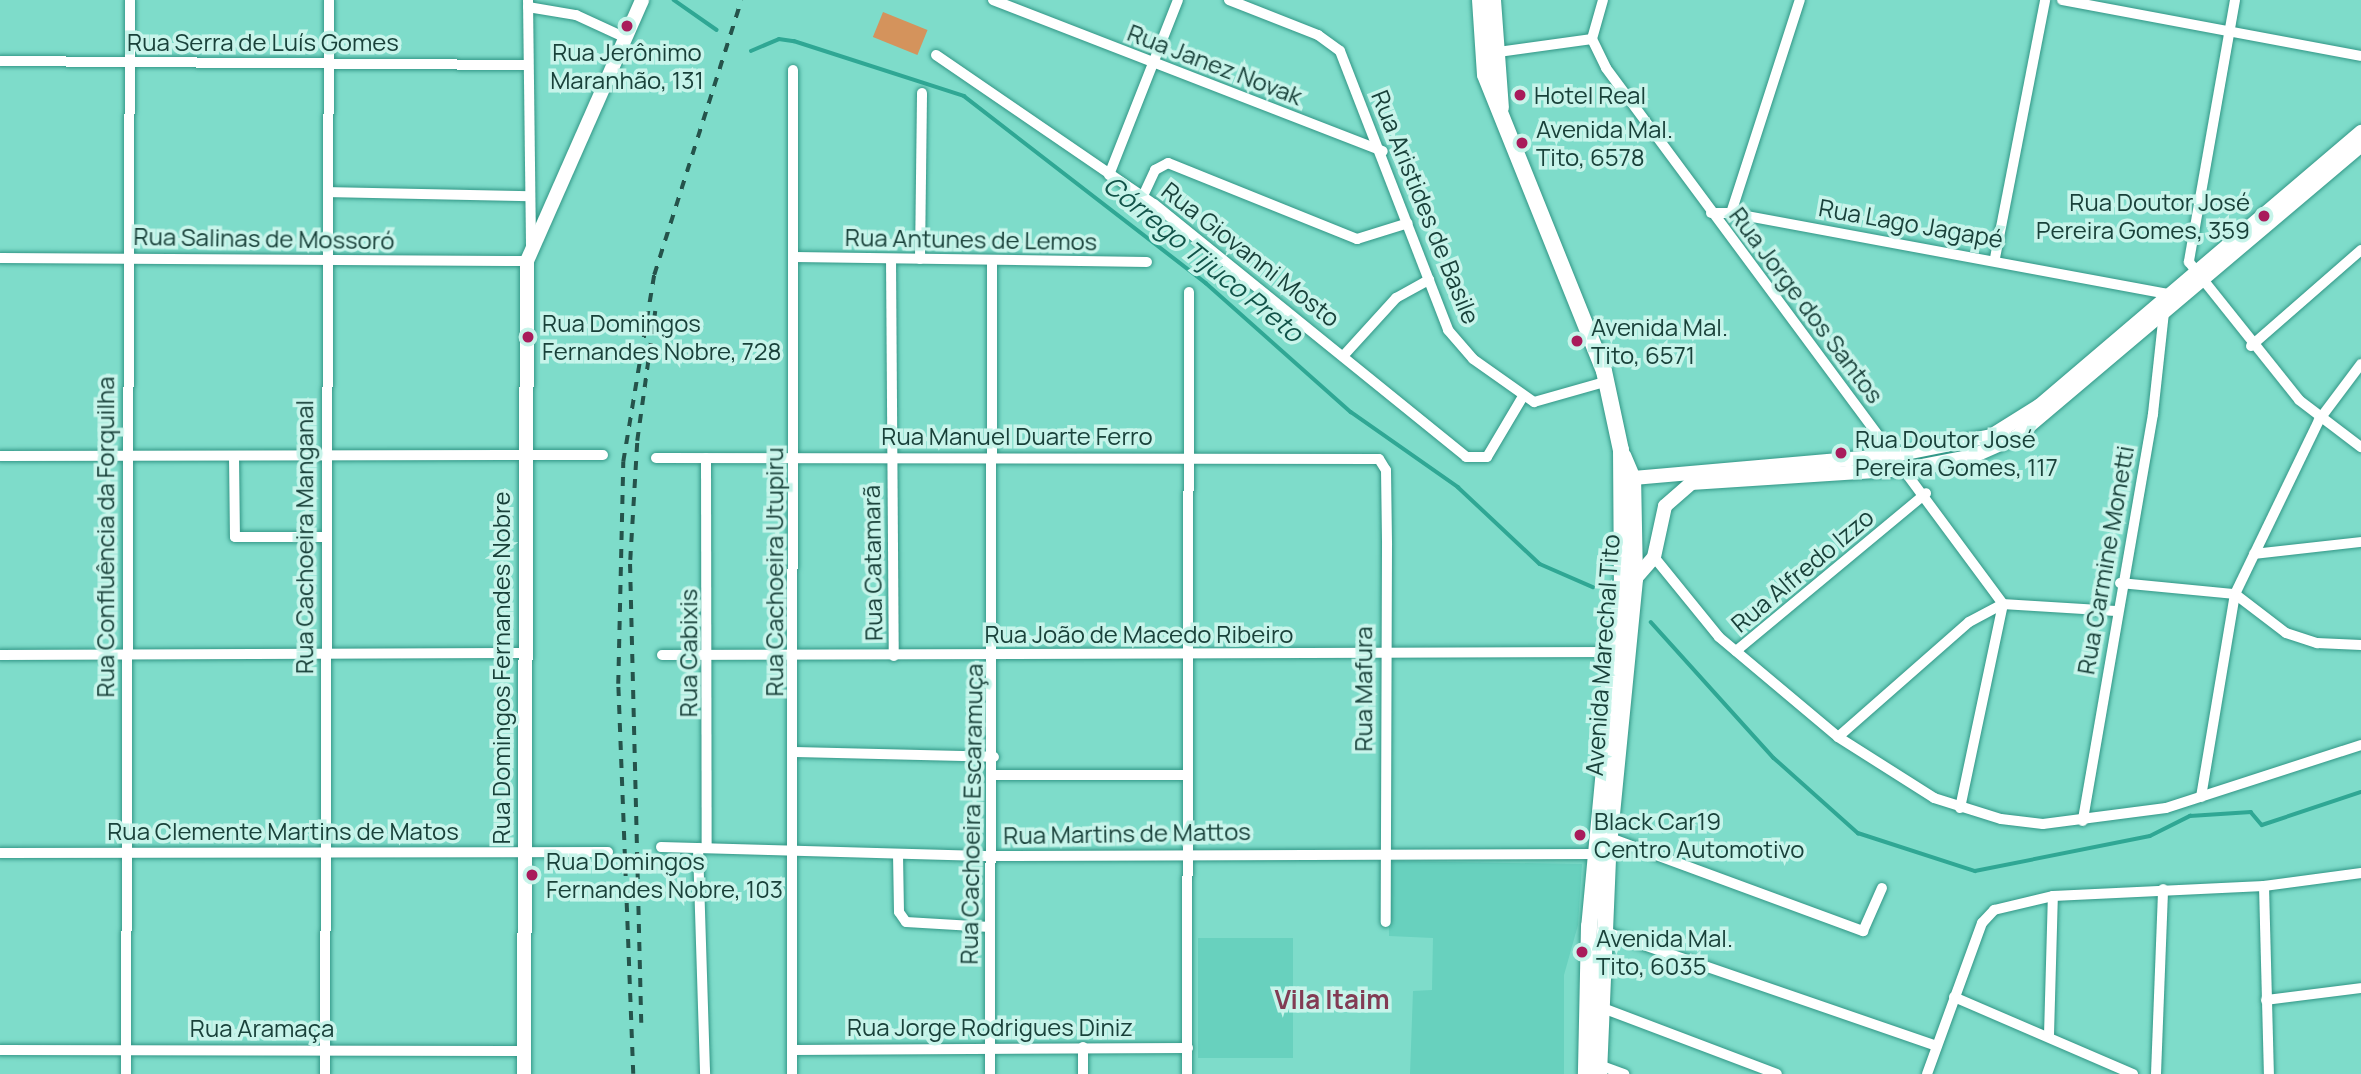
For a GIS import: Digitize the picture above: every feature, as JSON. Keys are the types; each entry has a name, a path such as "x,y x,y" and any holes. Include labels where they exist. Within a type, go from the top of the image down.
{"main road":[{"path":"529,254 642,0"},
{"name":"Avenida Marechal Tito","path":"1480,0 1501,111 1608,382 1621,450 1633,479 1635,579 1610,838 1595,1071"},
{"name":"Avenida Marechal Tito","path":"1488,53 1493,0"},
{"path":"2196,277 2361,132"},
{"path":"1633,479 1896,455 1965,444 2006,429 2361,145"},
{"name":"Rua Domingos Fernandes Nobre","path":"524,1074 523,452 529,254"},
{"path":"1635,579 1654,557 1670,499 1691,483 1906,469 1973,456 2016,438 2167,301"},
{"path":"1633,479 1670,499"},
{"name":"Avenida Marechal Tito","path":"1595,1071 1595,854 1633,479"}],"street":[{"name":"Rua Confluência da Forquilha","path":"126,1074 126,258 130,0"},
{"name":"Rua Cachoeira Manganal","path":"325,1074 324,654 329,0"},
{"name":"Rua Janez Novak","path":"993,0 1383,151"},
{"path":"1108,176 1178,0"},
{"name":"Rua Aristides de Basile","path":"1229,0 1334,44 1383,151 1429,280 1453,338 1522,398"},
{"path":"1488,53 1592,38 1603,0"},
{"path":"1731,214 1800,0"},
{"path":"1996,258 2045,0"},
{"path":"2062,0 2361,56"},
{"path":"2235,0 2189,243 2196,277 2251,346 2319,421 2361,447"},
{"path":"528,3 576,15 626,38"},
{"name":"Rua Domingos Fernandes Nobre","path":"528,3 526,195 529,254"},
{"name":"Rua Jorge dos Santos","path":"1592,38 1606,68 1711,213 1926,493 2003,604"},
{"name":"Rua Giovanni Mosto","path":"936,55 994,88 1108,176 1143,196 1345,354 1475,461 1493,449 1522,398"},
{"name":"Rua Serra de Luís Gomes","path":"0,61 526,65"},
{"name":"Rua Cachoeira Utupiru","path":"792,1074 792,851 797,655 793,70"},
{"path":"920,258 922,93"},
{"path":"1143,196 1154,170 1168,163 1357,239 1408,223"},
{"path":"329,192 526,195"},
{"name":"Rua Lago Jagapé","path":"1711,213 1731,214 1996,258 2167,301"},
{"path":"2251,346 2361,250"},
{"name":"Rua Salinas de Mossoró","path":"0,258 327,261 529,254"},
{"name":"Rua Antunes de Lemos","path":"794,257 1147,262"},
{"name":"Rua Catamarã","path":"891,259 894,656"},
{"name":"Rua Cachoeira Escaramuça","path":"990,1074 994,775 992,260"},
{"path":"1345,354 1396,298 1429,280"},
{"path":"1187,1074 1188,656 1192,456 1189,292"},
{"name":"Rua Carmine Monetti","path":"2083,821 2167,301"},
{"path":"2201,797 2235,594 2319,421 2361,364"},
{"path":"1522,398 1543,401 1608,382"},
{"path":"0,456 234,457 523,452 603,455"},
{"name":"Rua Manuel Duarte Ferro","path":"656,458 1192,456 1379,459"},
{"path":"234,457 235,537 325,537"},
{"name":"Rua Cabixis","path":"705,1074 703,848 711,655 706,458"},
{"name":"Rua Mafura","path":"1379,459 1386,470 1386,922"},
{"name":"Rua Alfredo Izzo","path":"1736,652 1926,493"},
{"path":"2254,554 2361,542"},
{"path":"1654,557 1736,652 1838,737 1892,775 1960,808 2043,824 2083,821 2201,797 2361,745"},
{"path":"2120,583 2235,594 2286,633 2316,643 2361,645"},
{"path":"1960,808 2003,604"},
{"path":"1838,737 1969,622 2003,604 2115,611"},
{"name":"Rua João de Macedo Ribeiro","path":"662,655 1188,656 1617,652"},
{"path":"0,655 523,653"},
{"path":"795,752 994,757"},
{"path":"994,775 1188,775"},
{"path":"1610,838 1863,931 1882,888"},
{"name":"Rua Martins de Mattos","path":"661,847 993,856 1188,851 1595,854"},
{"name":"Rua Clemente Martins de Matos","path":"0,853 525,850 608,852"},
{"path":"898,854 899,912 906,922 990,927"},
{"path":"1927,1074 1985,917 1994,910 2053,896 2264,886 2361,873"},
{"path":"2264,886 2269,1074"},
{"path":"2156,1074 2163,889"},
{"path":"2049,1035 2053,896"},
{"path":"1603,931 1937,1046"},
{"path":"2266,1000 2361,988"},
{"path":"1954,997 2049,1035 2133,1074"},
{"path":"1600,1007 1777,1074"},
{"name":"Rua Jorge Rodrigues Diniz","path":"792,1050 990,1046 1188,1048"},
{"path":"1083,1046 1083,1074"},
{"name":"Rua Aramaça","path":"0,1050 524,1051"},
{"path":"1595,1071 1624,1074"}],"shaded area":[{"path":"883,12 928,30 917,55 873,37"},
{"path":"1388,861 1582,864 1578,925 1564,975 1564,1074 1410,1074 1413,991 1432,990 1433,938 1389,936"},
{"path":"1198,938 1293,938 1293,1058 1198,1058"}],"waterway":[{"name":"Córrego Tijuco Preto","path":"674,0 717,30"},
{"name":"Córrego Tijuco Preto","path":"751,51 779,39 794,41 964,96 1206,283 1351,412 1458,487 1540,564 1593,587"},
{"name":"Córrego Tijuco Preto","path":"1651,622 1774,758 1858,833 1975,871 2150,836 2190,816 2251,812 2262,825 2361,792"}],"railway":[{"path":"633,1074 618,684 623,462 654,275 741,0"},
{"path":"641,1023 630,560 637,441 655,311"}],"place":[{"name":"Rua Jerônimo Maranhão, 131","path":"627,26"},
{"name":"Hotel Real","path":"1520,95"},
{"name":"Avenida Mal. Tito, 6578","path":"1522,143"},
{"name":"Rua Doutor José Pereira Gomes, 359","path":"2264,216"},
{"name":"Rua Domingos Fernandes Nobre, 728","path":"528,337"},
{"name":"Avenida Mal. Tito, 6571","path":"1577,341"},
{"name":"Rua Doutor José Pereira Gomes, 117","path":"1841,453"},
{"name":"Black Car19 Centro Automotivo","path":"1580,835"},
{"name":"Rua Domingos Fernandes Nobre, 103","path":"532,875"},
{"name":"Avenida Mal. Tito, 6035","path":"1582,952"}],"district":[{"name":"Vila Itaim","path":"1332,1000"}]}
